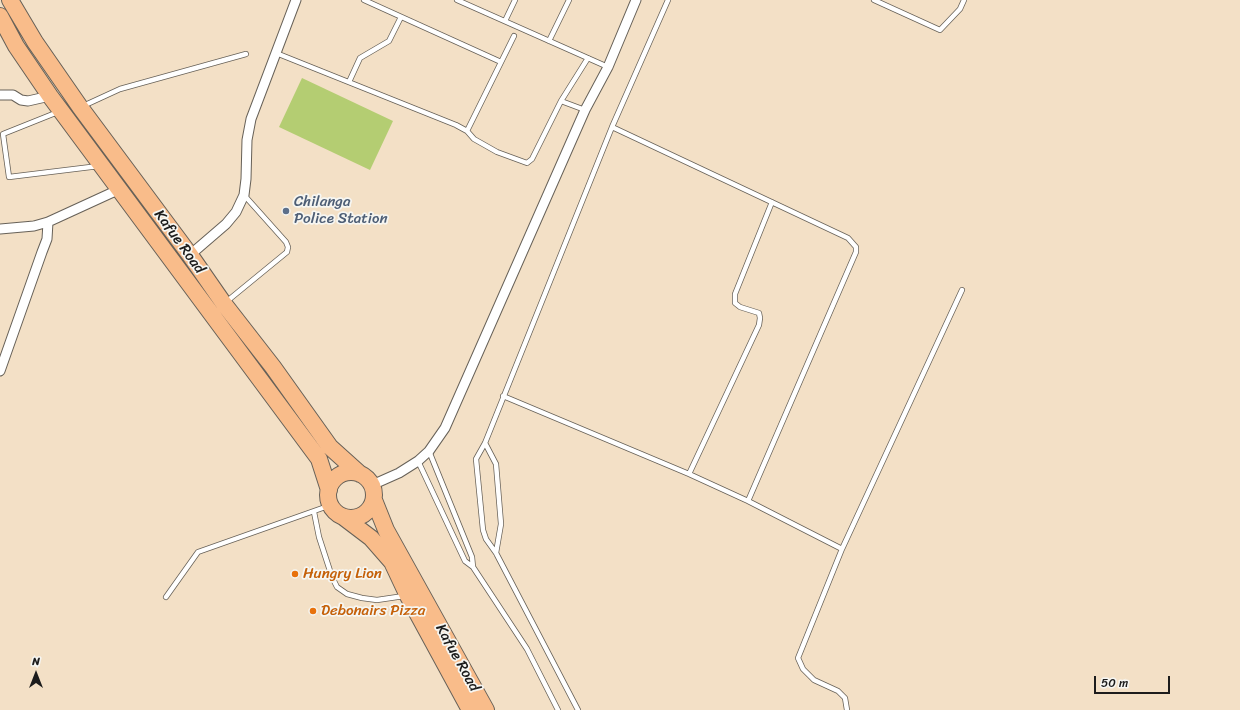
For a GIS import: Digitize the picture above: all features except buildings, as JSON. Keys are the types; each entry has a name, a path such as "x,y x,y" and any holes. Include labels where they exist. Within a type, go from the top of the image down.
{"highway":[{"name":"Kafue Road","path":"10,0 35,42 80,107 190,255 224,304 273,367 330,447 369,486 386,530 486,710"},
{"name":"Kafue Road","path":"0,16 16,46 50,96 319,459 334,504 371,538 392,562 408,596 470,710"},
{"path":"354,472 369,486 371,508 365,513 350,518 334,504 336,478 341,474 354,472"}],"street":[{"path":"190,255 226,224 236,212 244,195 247,140 251,119 296,0"},
{"path":"369,486 399,473 418,461 428,451 445,428 585,110 608,67 636,0"},
{"path":"0,95 13,94 21,100 28,101 50,96"},
{"path":"0,230 48,222 120,189"},
{"path":"0,371 42,252 46,239 48,222"}],"lane":[{"path":"364,0 501,62"},
{"path":"457,0 608,67"},
{"path":"505,21 515,0"},
{"path":"549,41 569,0"},
{"path":"578,710 496,553 486,539 483,530 476,462 477,454 485,443 612,126 668,0"},
{"path":"874,0 940,30 960,9 964,0"},
{"path":"349,82 360,58 389,41 401,17"},
{"path":"468,131 514,36"},
{"path":"276,52 468,131 474,139 497,152 527,162 532,159 562,101 588,58"},
{"path":"80,107 120,88 246,54"},
{"path":"562,101 585,110"},
{"path":"61,111 3,134 9,177 102,165"},
{"path":"612,126 854,242 856,252 748,501"},
{"path":"224,304 287,252 288,247 286,242 244,195"},
{"path":"689,474 759,325 759,313 740,307 736,302 736,294 772,202"},
{"path":"847,710 845,698 838,691 814,680 802,669 798,658 842,549 962,290"},
{"path":"503,396 689,474 748,501 842,549"},
{"path":"485,443 496,464 501,524 496,553"},
{"path":"428,451 472,557 473,567"},
{"path":"418,461 465,561 473,567 527,649 558,710"},
{"path":"166,597 198,552 334,504"},
{"path":"314,512 319,538 332,577 337,587 347,594 369,599 377,600 408,596"}],"green space":[{"path":"302,78 393,121 370,170 279,127"}],"place":[{"name":"Chilanga Police Station","path":"286,211"},
{"name":"Hungry Lion","path":"295,574"},
{"name":"Debonairs Pizza","path":"313,611"}]}
